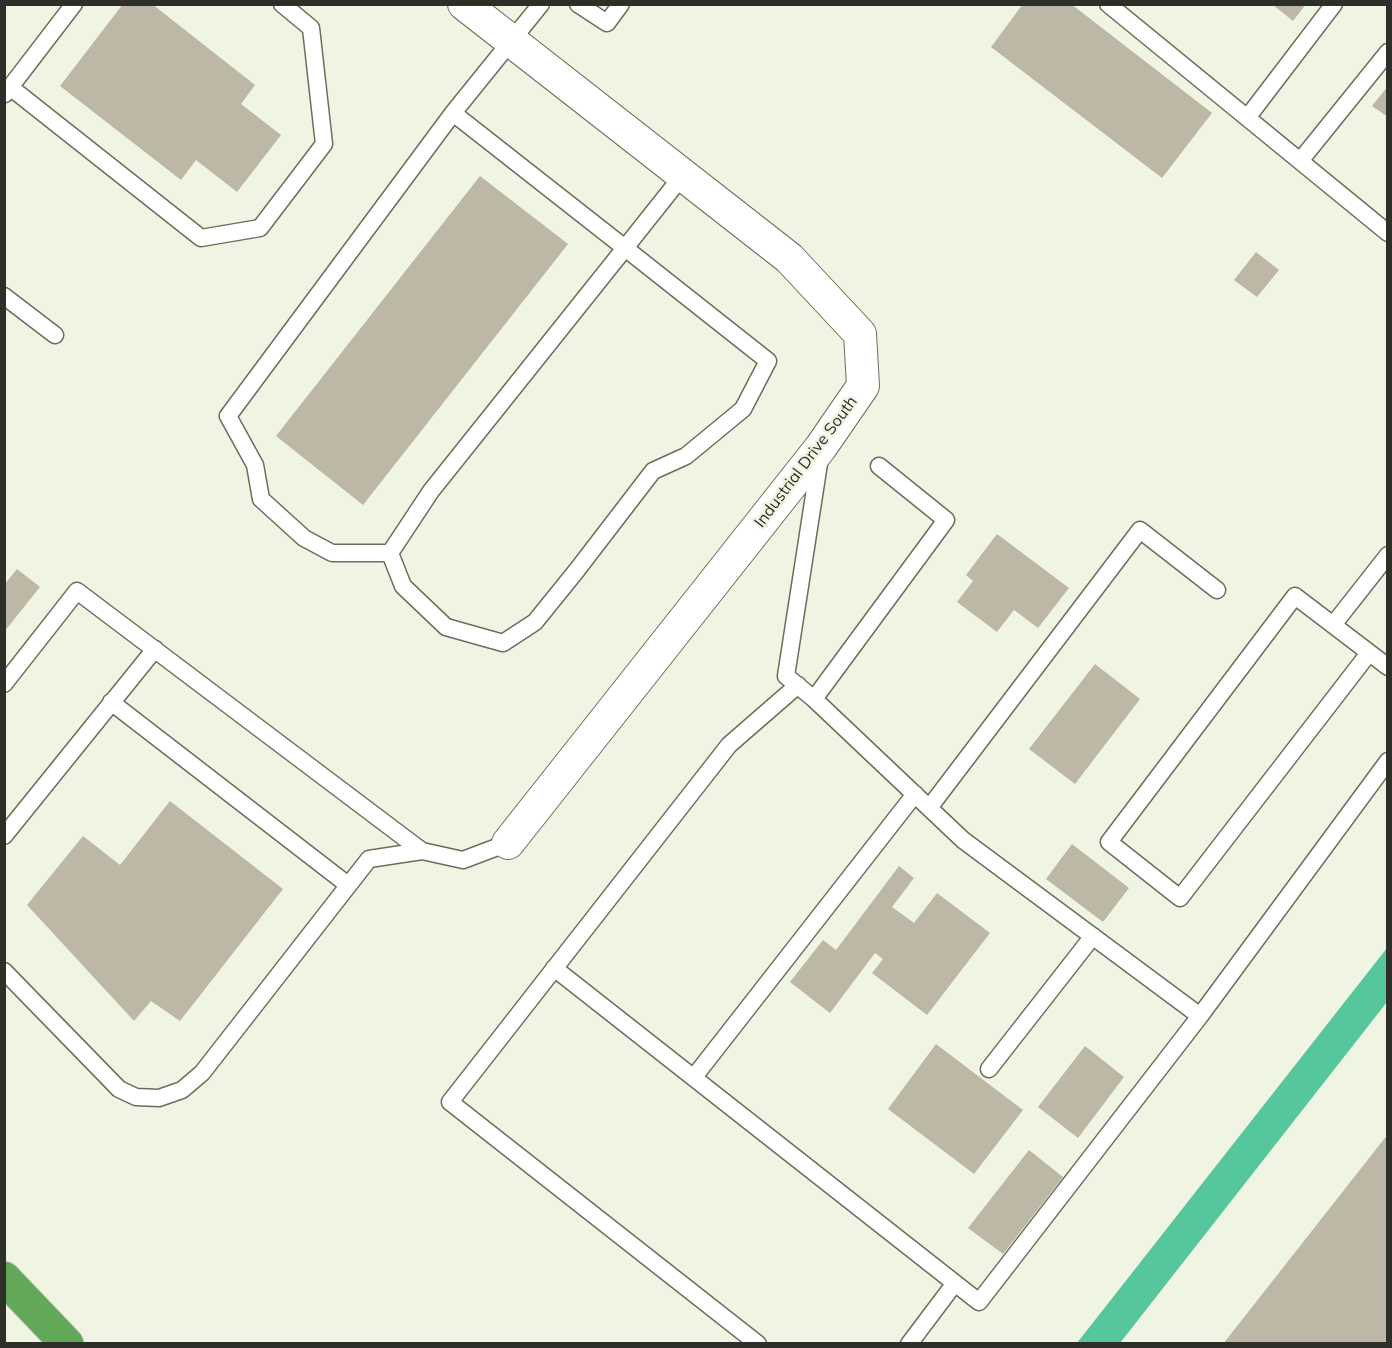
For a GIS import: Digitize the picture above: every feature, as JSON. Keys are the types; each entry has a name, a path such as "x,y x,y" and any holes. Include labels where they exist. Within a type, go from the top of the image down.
{"highway":[{"path":"4,1278 67,1344"}],"street":[{"name":"Industrial Drive South","path":"464,4 789,258 860,334 863,386 821,447 508,843"}],"lane":[{"path":"74,4 7,90 201,238 260,228 324,144 311,28 282,4"},
{"path":"390,553 332,553 304,538 261,500 255,465 228,416 453,113 541,4"},
{"path":"578,4 607,23 621,4"},
{"path":"1108,4 1388,233"},
{"path":"1247,118 1334,4"},
{"path":"1300,161 1388,52"},
{"path":"390,553 403,586 446,627 503,643 535,622 653,471 686,456 743,409 768,361 453,113"},
{"path":"390,553 431,491 683,175"},
{"path":"4,296 55,335"},
{"path":"821,447 786,676 814,699 963,840 1200,1016"},
{"path":"814,699 946,520 879,466"},
{"path":"929,808 1140,530 1217,590"},
{"path":"1333,625 1388,555"},
{"path":"4,684 77,591 422,851"},
{"path":"1369,653 1180,898 1109,842 1295,596 1388,667"},
{"path":"4,836 155,649"},
{"path":"758,1344 450,1102 729,745 798,685"},
{"path":"111,702 348,885"},
{"path":"554,968 979,1302 1200,1016 1388,761"},
{"path":"694,1077 915,794"},
{"path":"4,971 119,1089 136,1097 159,1098 182,1090 202,1073 369,859 422,851 463,860 508,843"},
{"path":"989,1069 1093,936"},
{"path":"909,1344 955,1283"}],"shaded area":[{"path":"1387,948 1387,1002 1120,1343 1077,1343"}],"building":[{"path":"123,4 152,4 255,85 241,104 281,135 237,192 196,160 181,180 60,86"},
{"path":"1023,4 1071,4 1212,113 1162,178 991,47"},
{"path":"1272,4 1306,4 1293,21"},
{"path":"1388,86 1388,117 1372,106"},
{"path":"480,176 568,244 363,505 276,436"},
{"path":"1256,252 1279,270 1257,297 1234,280"},
{"path":"997,534 1069,588 1038,628 1014,610 997,632 957,602 973,581 966,575"},
{"path":"17,569 40,587 4,632 4,585"},
{"path":"1095,664 1140,699 1075,784 1029,749"},
{"path":"170,801 283,889 180,1021 151,1001 134,1021 27,905 83,836 120,865"},
{"path":"1072,844 1129,888 1103,922 1046,879"},
{"path":"899,866 914,878 892,907 914,923 937,893 990,933 927,1015 872,973 883,959 875,953 830,1013 790,982 823,940 836,950"},
{"path":"936,1044 1023,1110 974,1174 888,1109"},
{"path":"1085,1046 1124,1077 1078,1138 1038,1107"},
{"path":"1388,1134 1388,1344 1223,1344"},
{"path":"1029,1150 1063,1177 1003,1254 968,1228"}]}
